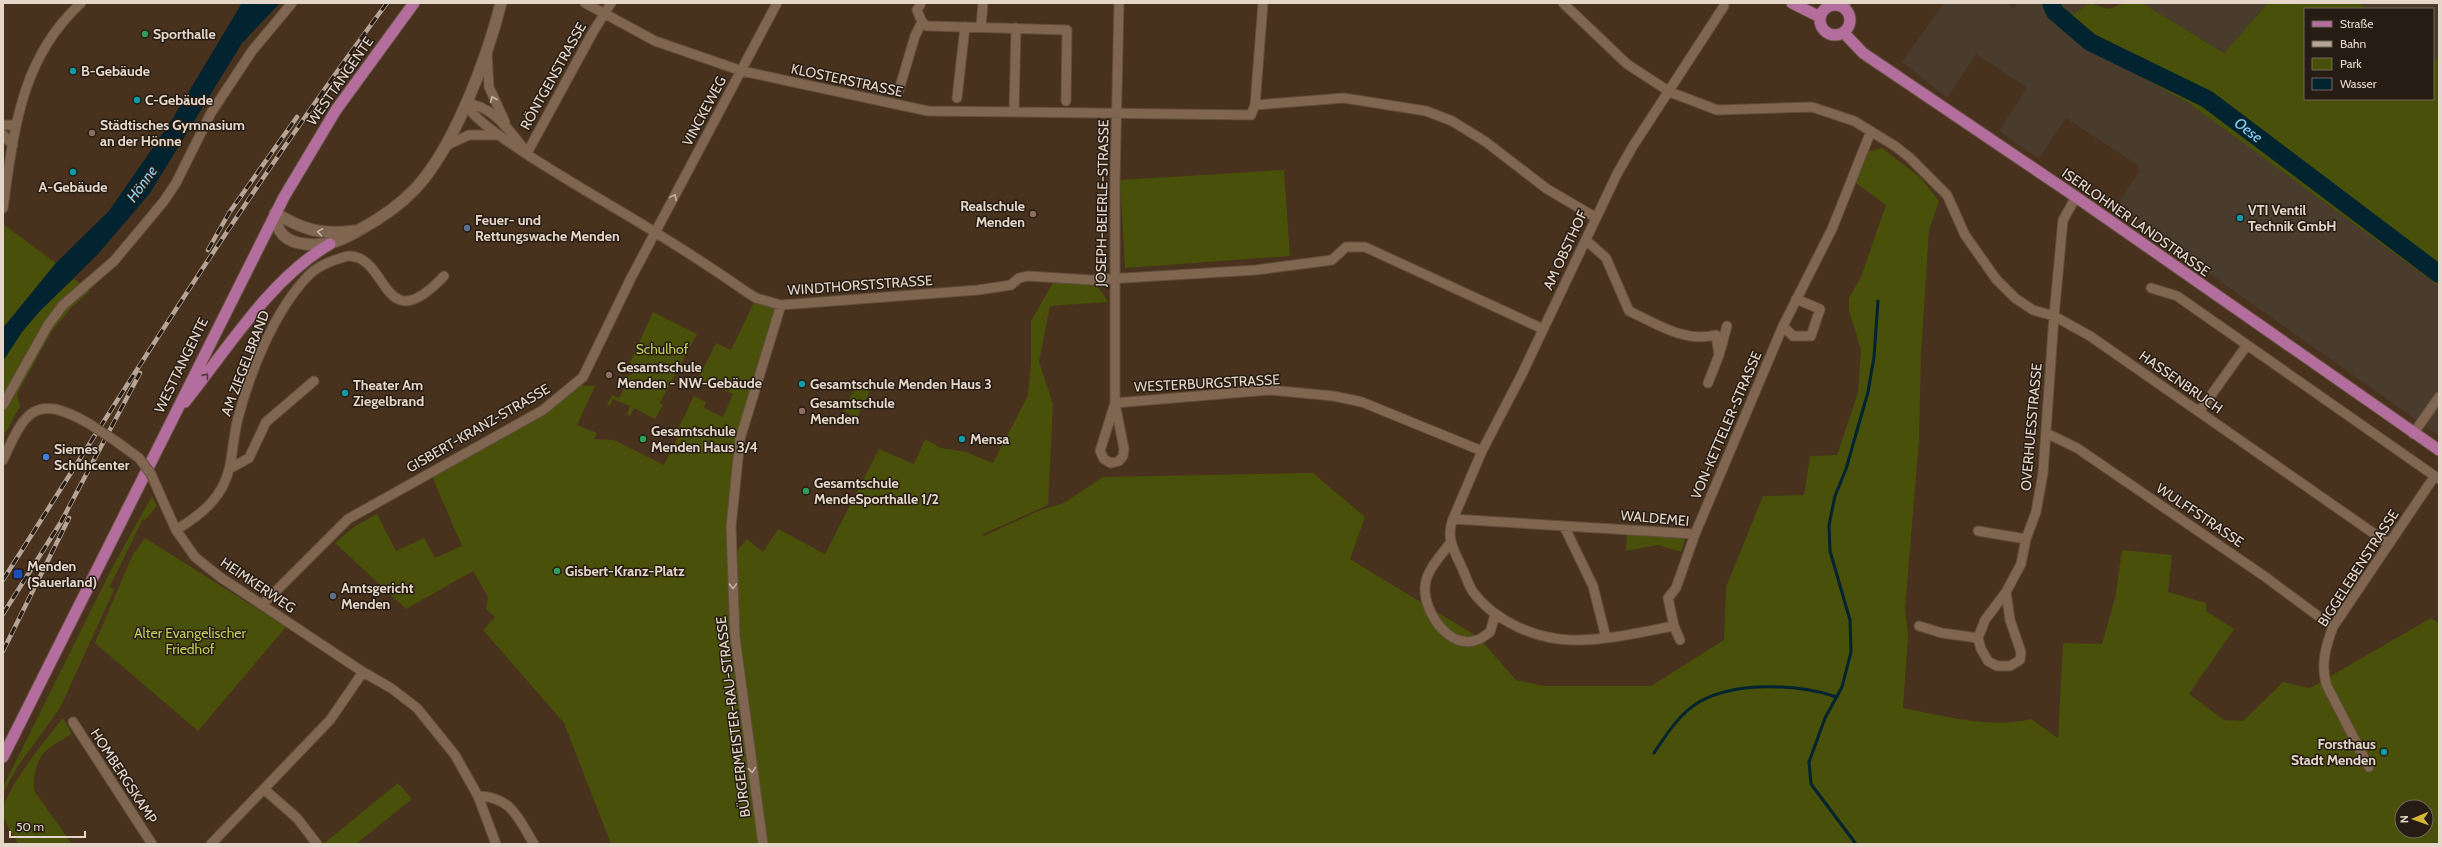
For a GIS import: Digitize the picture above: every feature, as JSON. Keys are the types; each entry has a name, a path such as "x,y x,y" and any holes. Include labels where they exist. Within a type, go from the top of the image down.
{"main road":[{"name":"WESTTANGENTE","path":"3,757 275,213 336,110 414,3"},
{"path":"1792,3 1820,17"},
{"path":"1831,5 1845,5 1850,22 1844,33 1837,36 1826,33 1820,25 1822,11 1831,5"},
{"name":"ISERLOHNER LANDSTRASSE","path":"1844,33 1863,53 2076,197 2413,434 2439,450"},
{"path":"172,418 275,288 295,268 330,244"}],"street":[{"path":"3,208 22,97 38,57 54,32 81,3"},
{"path":"3,405 48,325 63,305 114,261 164,200 176,183 210,113 252,51 292,3"},
{"path":"275,213 280,232 287,239 305,244 330,244 358,230 398,206 412,193 432,168 466,104 487,52 501,3"},
{"name":"KLOSTERSTRASSE","path":"586,3 655,41 742,71 928,111 1251,115 1255,105"},
{"name":"RÖNTGENSTRASSE","path":"528,153 604,13 612,3"},
{"name":"VINCKEWEG","path":"655,232 777,3"},
{"path":"921,3 917,10 922,22 927,26 1068,30 1066,101"},
{"path":"981,27 983,3"},
{"name":"JOSEPH-BEIERLE-STRASSE","path":"1115,402 1100,451 1104,459 1111,462 1119,461 1123,456 1124,448 1115,402 1115,280 1119,3"},
{"path":"1262,3 1255,105 1344,98 1426,111 1452,121 1486,142 1547,189 1596,217"},
{"name":"HASSENBRUCH","path":"1563,3 1627,64 1670,92 1717,110 1812,107 1854,121 1871,132 1909,157 1947,194 1966,235 1996,280 2015,298 2033,310 2054,316 2090,336 2389,544"},
{"name":"AM OBSTHOF","path":"1453,519 1482,451 1522,374 1596,217 1633,146 1670,92 1724,6"},
{"path":"899,90 915,36 922,22"},
{"path":"957,98 965,27"},
{"path":"1014,112 1016,28"},
{"name":"WINDTHORSTSTRASSE","path":"487,52 490,94 512,134"},
{"name":"WINDTHORSTSTRASSE","path":"466,104 484,108 512,134 528,153"},
{"name":"WINDTHORSTSTRASSE","path":"466,104 470,112 497,135 655,232 756,298 781,305 978,290 1011,285 1019,278 1028,276 1071,281 1115,280 1256,270 1332,260 1346,247 1365,247 1542,329"},
{"path":"3,124 16,125"},
{"name":"VON-KETTELER-STRASSE","path":"1695,534 1783,326 1832,229 1871,132"},
{"path":"3,135 13,145"},
{"path":"445,146 469,135 497,135"},
{"path":"2054,316 2062,226 2076,197"},
{"path":"275,213 312,231 335,233 358,230"},
{"name":"GISBERT-KRANZ-STRASSE","path":"262,605 348,519 542,410 583,377 655,232"},
{"path":"1586,240 1606,258 1629,311 1681,335 1704,338 1716,335 1719,355"},
{"name":"AM ZIEGELBRAND","path":"176,530 205,511 221,490 229,469 237,419 271,329 285,303 308,276 333,260 350,256 365,262 372,268 392,295 407,300 425,294 444,276"},
{"path":"2151,288 2177,296 2436,478"},
{"path":"1783,326 1793,336 1811,336 1820,309 1796,299"},
{"name":"BÜRGERMEISTER-RAU-STRASSE","path":"763,844 734,637 731,527 740,439 781,305"},
{"name":"OVERHUESSTRASSE","path":"1978,638 1985,620 2006,592 2021,564 2026,539 2036,512 2046,433 2054,316"},
{"path":"1708,383 1719,355 1727,326"},
{"path":"2199,412 2247,346"},
{"path":"229,469 249,458 266,422 314,381"},
{"name":"WESTERBURGSTRASSE","path":"1115,402 1269,390 1333,396 1362,402 1482,451"},
{"path":"2413,434 2439,397"},
{"name":"HEIMKERWEG","path":"3,460 19,424 32,412 48,408 62,410 88,423 139,458 151,474 176,530 195,558 262,605 363,672 391,688 421,712 455,755 478,796 496,844"},
{"name":"WULFFSTRASSE","path":"2046,433 2076,448 2264,576 2333,627"},
{"name":"BIGGELEBENSTRASSE","path":"2369,767 2324,676 2325,654 2333,627 2436,478"},
{"path":"1453,519 1449,534 1450,543 1473,592 1495,615 1534,634 1571,640 1606,638 1674,626"},
{"name":"WALDEMEI","path":"1453,519 1695,534 1676,588 1668,598 1674,626 1680,640"},
{"path":"1564,526 1593,586 1606,638"},
{"path":"1978,531 2026,539"},
{"path":"1450,543 1430,570 1425,588 1428,606 1438,624 1447,635 1461,641 1476,641 1490,632 1495,615"},
{"path":"1919,626 1942,633 1978,638 1981,649 1988,661 1997,666 2010,666 2020,660 2021,652 2010,620 2006,592"},
{"path":"211,844 265,790 330,720 363,672"},
{"name":"HOMBERGSKAMP","path":"73,722 152,844"},
{"path":"265,790 297,818 317,844"},
{"path":"478,796 497,797 511,807 534,844"}],"shaded area":[{"path":"1944,3 2005,3 2014,8 2017,3 2044,3 2055,22 2088,48 2187,102 2439,286 2439,436 2115,207 2140,171 2137,168 2139,166 2066,118 2039,159 1999,131 2027,88 1976,54 1947,98 1902,62"},
{"path":"2062,3 2090,3 2074,15 2069,13"},
{"path":"2142,3 2268,3 2224,53"},
{"path":"2359,3 2439,3 2439,62 2434,59 2434,8 2366,8"}],"green space":[{"path":"2044,3 2062,3 2069,13 2074,14 2090,3 2108,9 2125,3 2142,3 2224,53 2268,3 2359,3 2366,8 2304,8 2304,100 2434,100 2434,59 2439,62 2439,286 2187,102 2088,48 2055,22"},
{"path":"1882,148 1921,178 1939,201 1929,230 1921,354 1919,440 1905,609 1908,636 1903,708 1951,718 1983,722 2015,722 2031,719 2058,738 2063,643 2102,644 2115,598 2122,550 2172,555 2168,592 2206,603 2206,611 2234,629 2189,694 2224,720 2243,721 2283,682 2310,688 2431,618 2439,623 2439,844 611,844 564,723 483,630 495,617 486,609 488,597 473,571 406,609 335,543 355,526 377,514 396,551 424,538 435,558 462,546 430,472 542,410 574,385 595,386 577,425 597,433 594,439 614,440 664,465 677,439 674,437 694,396 706,402 704,408 723,417 733,394 698,379 716,343 731,350 756,298 781,305 740,439 732,556 747,539 763,552 778,529 825,554 879,449 914,464 925,439 941,448 966,452 993,463 1028,395 1031,362 1031,321 1055,279 1080,280 1092,283 1098,287 1108,302 1050,306 1039,362 1053,404 1048,505 983,534 984,536 1038,511 1064,503 1103,477 1313,473 1365,517 1350,559 1478,637 1516,680 1543,686 1651,686 1724,640 1726,587 1763,496 1804,495 1810,456 1837,455 1858,393 1861,349 1849,311 1849,298 1861,277 1886,205 1856,183 1869,151"},
{"path":"1284,170 1290,256 1125,268 1120,180"},
{"path":"3,224 56,263 3,328"},
{"path":"74,279 90,291 72,307 52,331 17,394 20,406 3,438 2,385 4,360 10,348 25,326 44,306"},
{"name":"Schulhof","path":"653,312 697,334 660,403 663,405 655,419 634,408 630,416 627,414 630,406 613,399 610,406 607,404 612,395 619,398 627,383 622,380 625,375 629,376 631,371 627,369"},
{"path":"857,384 870,391 857,418 843,411"},
{"path":"152,496 157,506 145,520 143,519 110,586 114,590 60,708 18,766 3,793 3,787 112,568"},
{"path":"1627,533 1686,536 1681,552 1658,545 1626,551"},
{"name":"Alter Evangelischer Friedhof","path":"145,538 286,627 198,731 95,643 132,556"},
{"path":"63,718 72,734 48,749 41,757 34,775 34,787 35,792 72,844 18,844 4,818 4,805 17,779"},
{"path":"398,783 412,799 356,844 323,844"}],"water":[{"name":"Hönne","path":"242,3 280,3 242,43 150,193 98,254 40,311 22,332 3,361 3,328 56,263 109,211 170,123"}],"waterway":[{"name":"Oese","path":"2051,3 2055,12 2090,42 2207,99 2439,274"},
{"path":"1856,844 1811,784 1809,762 1825,718 1842,687 1851,652 1850,620 1830,551 1829,525 1835,496 1846,469 1868,392 1874,357 1878,301"},
{"path":"1654,753 1663,739 1685,712 1699,702 1714,695 1749,688 1786,687 1804,689 1837,697"}],"railway":[{"path":"3,580 190,288 286,144 387,3"},
{"path":"208,250 229,213 297,117"},
{"path":"3,614 61,522 140,373"},
{"path":"3,651 69,518"}],"place":[{"name":"Sporthalle","path":"145,34"},
{"name":"B-Gebäude","path":"73,71"},
{"name":"C-Gebäude","path":"137,100"},
{"name":"Städtisches Gymnasium an der Hönne","path":"92,133"},
{"name":"A-Gebäude","path":"73,172"},
{"name":"Realschule Menden","path":"1033,214"},
{"name":"VTI Ventil Technik GmbH","path":"2240,218"},
{"name":"Feuer- und Rettungswache Menden","path":"467,228"},
{"name":"Gesamtschule Menden - NW-Gebäude","path":"609,375"},
{"name":"Gesamtschule Menden Haus 3","path":"802,384"},
{"name":"Theater Am Ziegelbrand","path":"345,393"},
{"name":"Gesamtschule Menden","path":"802,411"},
{"name":"Gesamtschule Menden Haus 3/4","path":"643,439"},
{"name":"Mensa","path":"962,439"},
{"name":"Siemes Schuhcenter","path":"46,457"},
{"name":"Gesamtschule MendeSporthalle 1/2","path":"806,491"},
{"name":"Gisbert-Kranz-Platz","path":"557,571"},
{"name":"Menden (Sauerland)","path":"18,574"},
{"name":"Amtsgericht Menden","path":"333,596"},
{"name":"Forsthaus Stadt Menden","path":"2384,752"}]}
